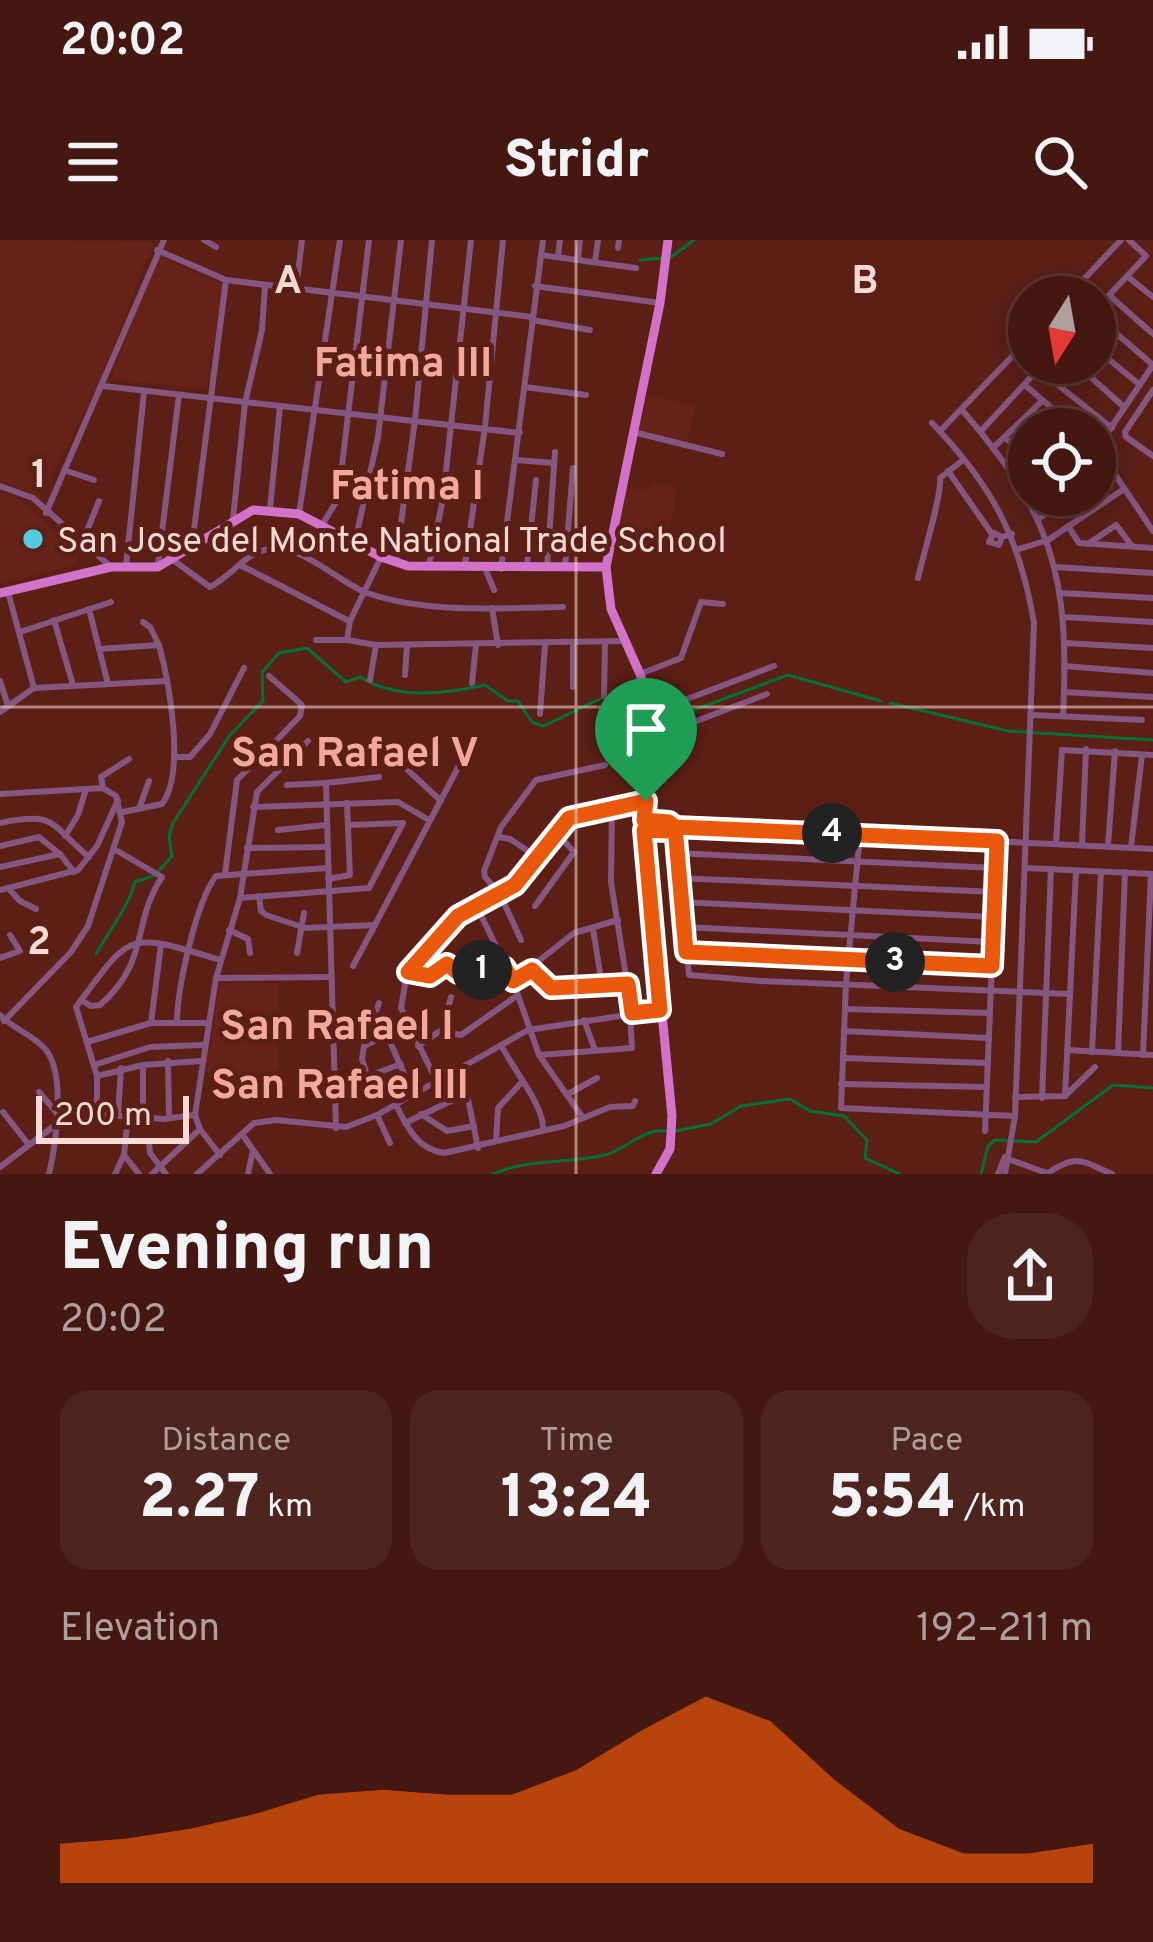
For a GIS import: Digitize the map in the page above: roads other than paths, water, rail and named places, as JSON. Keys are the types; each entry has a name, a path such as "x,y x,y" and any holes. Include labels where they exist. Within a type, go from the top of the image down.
{"main road":[{"path":"656,1174 672,1136 672,1116 644,825 655,724 640,674 611,609 606,567 660,302 668,240"},
{"path":"4,592 111,567 158,567 233,519 269,509 299,514 395,563 428,569 606,567"}],"street":[{"path":"46,513 164,240"},
{"path":"204,240 217,247"},
{"path":"296,290 302,240"},
{"path":"299,514 340,240"},
{"path":"322,525 338,499 369,240"},
{"path":"355,542 381,416 400,240"},
{"path":"395,563 432,240"},
{"path":"428,569 443,499 471,240"},
{"path":"464,568 485,427 503,240"},
{"path":"501,569 543,240"},
{"path":"558,256 560,240"},
{"path":"578,259 580,240"},
{"path":"595,262 598,240"},
{"path":"1088,276 1125,240 1150,259 1116,290"},
{"path":"157,250 226,280 496,313 590,330"},
{"path":"541,255 636,268"},
{"path":"1128,277 1153,298"},
{"path":"192,548 226,280"},
{"path":"233,519 245,403 262,330 265,286"},
{"path":"536,286 660,302"},
{"path":"1116,301 1153,334"},
{"path":"1116,331 1153,365 1116,421"},
{"path":"939,431 1008,361"},
{"path":"1116,365 1140,385"},
{"path":"1062,384 1089,408"},
{"path":"1098,384 1124,407"},
{"path":"980,431 1025,385 1050,408"},
{"path":"103,386 520,433"},
{"path":"525,386 586,395"},
{"path":"1153,390 1125,432 1153,456"},
{"path":"126,566 144,392"},
{"path":"158,567 179,395"},
{"path":"1036,408 1042,401"},
{"path":"269,509 280,406"},
{"path":"962,410 1008,467"},
{"path":"932,423 1012,534 1034,623 1015,1116 1001,1174"},
{"path":"633,432 722,454"},
{"path":"994,448 1008,435"},
{"path":"547,567 555,452"},
{"path":"516,460 554,463"},
{"path":"918,578 940,478 963,460"},
{"path":"565,567 574,468"},
{"path":"64,470 94,480"},
{"path":"948,471 992,534 1012,534"},
{"path":"1116,477 1153,531"},
{"path":"526,568 536,480"},
{"path":"0,486 33,499 111,567"},
{"path":"1018,550 1048,540 1124,489"},
{"path":"82,543 99,501"},
{"path":"1043,516 1064,617 1063,716"},
{"path":"1088,544 1116,525 1132,546"},
{"path":"1068,526 1075,541 1153,548"},
{"path":"173,560 210,587 265,550 281,550 307,558 364,592 419,605 563,607"},
{"path":"346,640 380,557"},
{"path":"240,565 350,621"},
{"path":"1055,567 1153,573"},
{"path":"484,568 494,590"},
{"path":"4,592 34,688"},
{"path":"1060,593 1153,598"},
{"path":"20,632 111,602"},
{"path":"640,674 681,658 700,602 723,604"},
{"path":"492,608 498,645"},
{"path":"89,609 108,684"},
{"path":"1064,617 1153,622"},
{"path":"54,620 73,686"},
{"path":"123,812 162,804 168,796 174,757 159,645 143,622"},
{"path":"316,640 376,645 626,641"},
{"path":"573,642 573,687"},
{"path":"604,696 605,642"},
{"path":"1064,643 1153,648"},
{"path":"405,675 407,644"},
{"path":"99,649 159,645"},
{"path":"370,680 376,645"},
{"path":"472,683 476,645"},
{"path":"540,714 544,645"},
{"path":"655,724 774,666"},
{"path":"1064,666 1153,673"},
{"path":"174,757 190,757 202,746 244,668"},
{"path":"225,874 237,780 300,716 302,705 269,676"},
{"path":"0,681 4,709 34,688 167,681"},
{"path":"1064,692 1153,697"},
{"path":"655,724 767,694"},
{"path":"1033,715 1142,720"},
{"path":"220,1155 195,1115 206,1023 240,898 261,785 308,741"},
{"path":"353,966 472,741"},
{"path":"275,742 290,757"},
{"path":"382,746 441,801"},
{"path":"1082,845 1086,749"},
{"path":"1056,843 1061,750 1153,755"},
{"path":"1108,846 1115,751"},
{"path":"1131,847 1142,754"},
{"path":"103,788 105,772 129,759"},
{"path":"521,940 500,894 484,875 497,837 536,780 605,765"},
{"path":"287,785 379,777"},
{"path":"139,809 149,782"},
{"path":"326,783 336,1128"},
{"path":"0,794 103,788 113,792 123,812 80,940 2,1018 47,1052 52,1062 57,1111 50,1174"},
{"path":"65,836 86,789"},
{"path":"4,889 74,872 89,857 118,800"},
{"path":"436,1082 401,1008 408,972 458,916 515,885 569,818 646,801"},
{"path":"254,807 398,802 429,820"},
{"path":"328,879 350,875 347,803"},
{"path":"539,1055 634,1047 610,860 612,806"},
{"path":"0,824 46,818 89,857"},
{"path":"644,825 669,822 675,827 1153,849"},
{"path":"240,898 369,888 403,824 350,825"},
{"path":"278,830 326,826"},
{"path":"675,827 689,975 1070,994"},
{"path":"535,906 574,854 555,831"},
{"path":"860,834 844,1009 841,1108 1015,1116"},
{"path":"497,837 510,839 537,857"},
{"path":"0,846 44,838 74,872"},
{"path":"985,1131 997,841"},
{"path":"246,848 327,847"},
{"path":"81,1000 91,1006 106,1001 129,974 152,893 162,877 114,849"},
{"path":"0,867 60,854"},
{"path":"675,854 995,868"},
{"path":"177,1023 179,988 216,876 328,868"},
{"path":"1026,868 1152,874 1143,1055"},
{"path":"1042,1097 1051,869"},
{"path":"1065,1096 1076,871"},
{"path":"1092,1052 1101,872"},
{"path":"1118,1053 1125,872"},
{"path":"677,878 994,892"},
{"path":"4,889 36,908"},
{"path":"259,896 266,915 304,928 375,925"},
{"path":"680,902 994,917"},
{"path":"476,907 513,981 539,1055 584,1118"},
{"path":"297,953 304,913"},
{"path":"513,981 532,970 563,939 618,920"},
{"path":"682,927 992,942"},
{"path":"592,928 602,985"},
{"path":"229,931 248,939 250,953"},
{"path":"0,958 20,951 10,935"},
{"path":"97,1108 98,1076 76,1018 77,1002 114,954 140,942 220,960"},
{"path":"151,1023 161,944"},
{"path":"686,952 992,966"},
{"path":"408,972 430,976 447,964 458,973 505,968"},
{"path":"532,970 551,988 628,984"},
{"path":"216,978 330,977"},
{"path":"442,1031 461,1035 518,995"},
{"path":"418,1046 442,1031 452,997"},
{"path":"368,1078 362,1059 379,1003"},
{"path":"844,1009 989,1013"},
{"path":"197,1174 254,1123 264,1120 336,1128 377,1115 528,1030 660,1010"},
{"path":"584,1020 595,1050"},
{"path":"86,1042 151,1023 206,1023"},
{"path":"364,1046 408,1026"},
{"path":"844,1031 988,1038"},
{"path":"387,1036 413,1094"},
{"path":"94,1065 150,1047 203,1045"},
{"path":"501,1045 542,1111 542,1131"},
{"path":"1068,1050 1153,1055"},
{"path":"842,1058 987,1063"},
{"path":"98,1076 168,1061 202,1061"},
{"path":"168,1061 169,1119"},
{"path":"350,1092 368,1078 401,1064"},
{"path":"142,1065 143,1116"},
{"path":"1015,1097 1065,1096 1094,1067"},
{"path":"116,1174 124,1155 121,1068"},
{"path":"568,1094 597,1078"},
{"path":"496,1141 498,1108 521,1083"},
{"path":"841,1084 986,1087"},
{"path":"466,1089 478,1148"},
{"path":"39,1092 57,1111"},
{"path":"405,1123 453,1100"},
{"path":"506,1100 514,1109"},
{"path":"396,1105 418,1141 436,1152 478,1148 610,1107 633,1106 634,1101"},
{"path":"57,1111 97,1108 104,1114 169,1119 195,1115"},
{"path":"3,1112 29,1145"},
{"path":"421,1114 446,1131 474,1126"},
{"path":"377,1115 390,1143"},
{"path":"1,1166 56,1125"},
{"path":"152,1174 164,1171 200,1129"},
{"path":"242,1134 270,1174"},
{"path":"148,1142 164,1171"},
{"path":"248,1174 253,1150"},
{"path":"124,1155 139,1174"},
{"path":"1007,1157 1034,1171 1049,1173 1068,1159 1078,1159 1112,1174"}],"waterway":[{"path":"671,257 694,240"},
{"path":"640,260 662,258"},
{"path":"96,954 135,882 155,875 172,856 169,836 173,823 230,735 263,701 262,672 279,653 307,648 346,682 360,677 405,692 485,685 508,701 518,701 532,722 543,726 633,688 649,718"},
{"path":"659,723 788,675 881,701"},
{"path":"890,703 1008,731 1153,740"},
{"path":"981,1174 988,1146 995,1140 1036,1142 1113,1085 1153,1088"},
{"path":"675,1131 711,1124 741,1106 790,1099 810,1111 844,1116 867,1140 865,1158 900,1174"},
{"path":"493,1174 605,1155 648,1133 665,1131"}],"place":[{"name":"San Jose del Monte National Trade School","path":"33,539"}],"district":[{"name":"Fatima III","path":"403,361"},
{"name":"Fatima I","path":"407,484"},
{"name":"San Rafael V","path":"355,751"},
{"name":"San Rafael I","path":"337,1024"},
{"name":"San Rafael III","path":"340,1083"}]}
